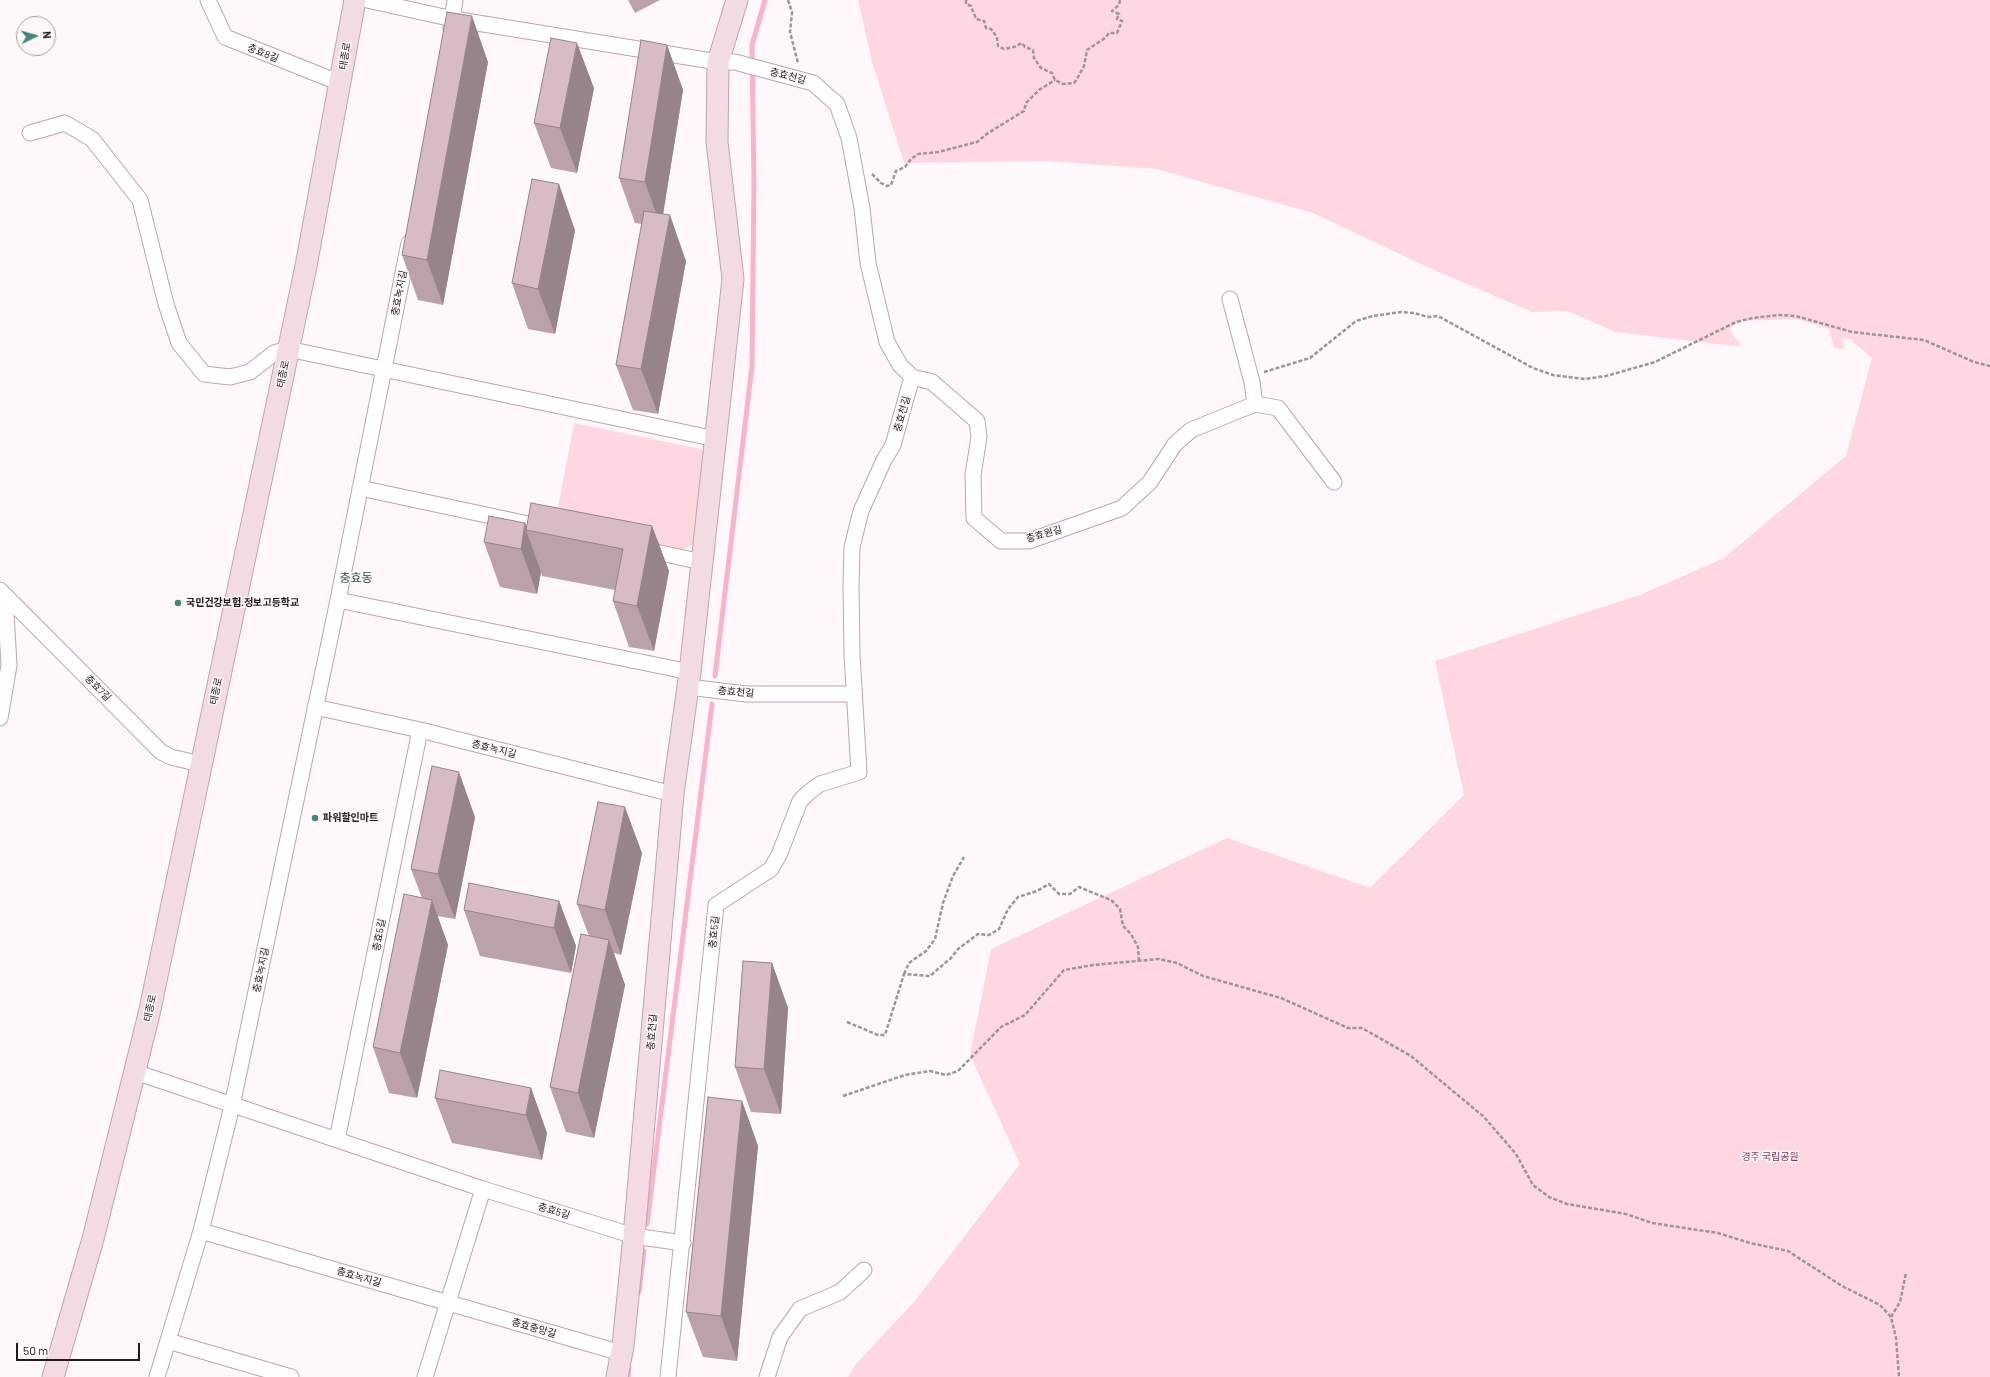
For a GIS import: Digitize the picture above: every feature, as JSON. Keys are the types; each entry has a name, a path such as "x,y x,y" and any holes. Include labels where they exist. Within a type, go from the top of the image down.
{"street":[{"name":"충효8길","path":"208,0 225,37 340,83"},
{"name":"태종로","path":"53,1377 93,1239 149,1014 200,764 307,258 355,0"},
{"path":"367,0 453,19 718,62"},
{"path":"449,42 455,0"},
{"name":"충효천길","path":"617,1377 634,1236 673,794 689,680 733,279 717,142 718,62 737,0"},
{"name":"충효천길","path":"689,680 746,694 854,694 850,585 852,547 861,511 884,460 893,445 912,377 900,365 887,342 868,263 862,208 849,138 837,104 814,83 734,62 718,62"},
{"path":"30,133 65,123 92,139 140,200 166,304 179,343 204,374 230,377 250,372 274,353 288,350 716,440"},
{"name":"충효녹지길","path":"157,1377 201,1231 232,1106 338,600 411,230"},
{"path":"1230,299 1252,385 1255,404 1278,408 1334,482"},
{"name":"충효원길","path":"912,377 932,382 977,421 979,437 973,475 974,518 1001,541 1029,541 1122,508 1150,482 1175,444 1191,430 1255,404"},
{"path":"360,488 562,532"},
{"path":"625,545 702,562"},
{"name":"충효7길","path":"3,592 161,752 171,757 200,764"},
{"name":"충효7길","path":"0,718 9,665 3,592"},
{"path":"338,600 689,680"},
{"name":"충효5길","path":"668,1377 683,1242 716,905 771,869 779,855 800,801 809,792 820,784 859,772 854,694"},
{"name":"충효녹지길","path":"315,707 420,730 673,794"},
{"name":"충효5길","path":"337,1140 420,730"},
{"name":"충효5길","path":"135,1072 232,1106 483,1189 634,1236 683,1242"},
{"path":"425,1377 483,1189"},
{"name":"충효녹지길","path":"201,1231 448,1302"},
{"path":"768,1377 780,1337 800,1309 840,1292 864,1270"},
{"name":"충효중앙길","path":"448,1302 621,1353"},
{"path":"168,1341 290,1377"}],"path":[{"path":"788,0 792,12 790,32 798,63 810,82"},
{"path":"966,0 966,4 971,6 976,19 984,21 986,28 991,29 996,37 998,46 1004,49 1014,47 1022,42 1025,46 1034,50 1034,58 1041,68 1052,73 1055,80 1063,84 1074,83 1084,66 1087,50 1105,38 1109,33 1117,33 1122,21 1117,19 1119,14 1112,11 1119,5 1120,0"},
{"path":"853,158 882,183 887,186 891,185 896,171 905,167 918,154 938,152 977,142 993,130 1024,111 1026,103 1039,90 1055,80"},
{"path":"1252,385 1263,372 1310,358 1356,321 1373,316 1401,312 1414,313 1428,317 1438,316 1533,368 1554,375 1585,379 1606,376 1655,362 1736,322 1778,315 1796,316 1852,332 1924,340 1974,362 1990,366"},
{"path":"847,1022 878,1035 885,1035 909,962 926,951 936,939 943,903 953,876 964,857"},
{"path":"904,974 930,976 951,958 958,949 978,934 989,935 999,929 1008,909 1018,897 1037,891 1049,884 1059,894 1070,894 1080,888 1111,900 1120,909 1123,926 1131,934 1138,947 1139,962"},
{"path":"843,1096 905,1075 930,1071 946,1075 958,1071 1001,1026 1025,1014 1064,970 1093,965 1159,959 1177,963 1203,976 1281,998 1348,1028 1362,1028 1411,1056 1484,1117 1516,1154 1533,1185 1549,1197 1567,1204 1626,1214 1652,1223 1718,1232 1750,1243 1788,1251 1842,1286 1880,1305 1891,1317 1896,1338 1899,1377"},
{"path":"1891,1317 1900,1302 1906,1273"}],"green space":[{"name":"경주 국립공원","path":"858,0 1990,0 1990,1377 848,1377 856,1364 914,1302 1020,1164 970,1055 991,949 1227,838 1370,888 1464,795 1435,661 1640,595 1724,558 1846,456 1872,358 1850,339 1842,339 1844,349 1834,348 1829,329 1797,319 1739,321 1729,330 1742,347 1616,332 1567,311 1532,312 1425,266 1313,213 1156,169 1047,161 904,163 872,62"},
{"path":"574,423 701,449 709,460 698,542 679,551 555,523"}],"building":[{"path":"447,12 472,16 427,260 402,255"},
{"path":"551,38 577,43 560,128 534,123"},
{"path":"641,40 667,45 645,182 619,178"},
{"path":"532,179 559,184 538,289 512,283"},
{"path":"644,211 670,215 641,369 616,365"},
{"path":"531,503 652,526 637,606 613,601 623,549 526,530"},
{"path":"489,516 525,523 521,549 484,542"},
{"path":"432,766 459,772 438,874 411,869"},
{"path":"598,802 625,807 605,910 577,904"},
{"path":"469,883 559,901 554,928 464,910"},
{"path":"404,894 432,900 400,1053 373,1047"},
{"path":"581,934 609,940 578,1093 550,1087"},
{"path":"743,961 772,963 764,1069 735,1067"},
{"path":"440,1070 531,1088 526,1115 435,1098"},
{"path":"708,1097 742,1101 721,1316 686,1312"}],"waterway":[{"path":"715,676 752,366 754,181 752,45 765,0"},
{"path":"647,1224 712,704"},
{"path":"639,1292 644,1251"},
{"path":"628,1377 629,1367"}],"place":[{"name":"국민건강보험.정보고등학교","path":"178,603"},
{"name":"파워할인마트","path":"315,818"}],"district":[{"name":"충효동","path":"356,578"}]}
